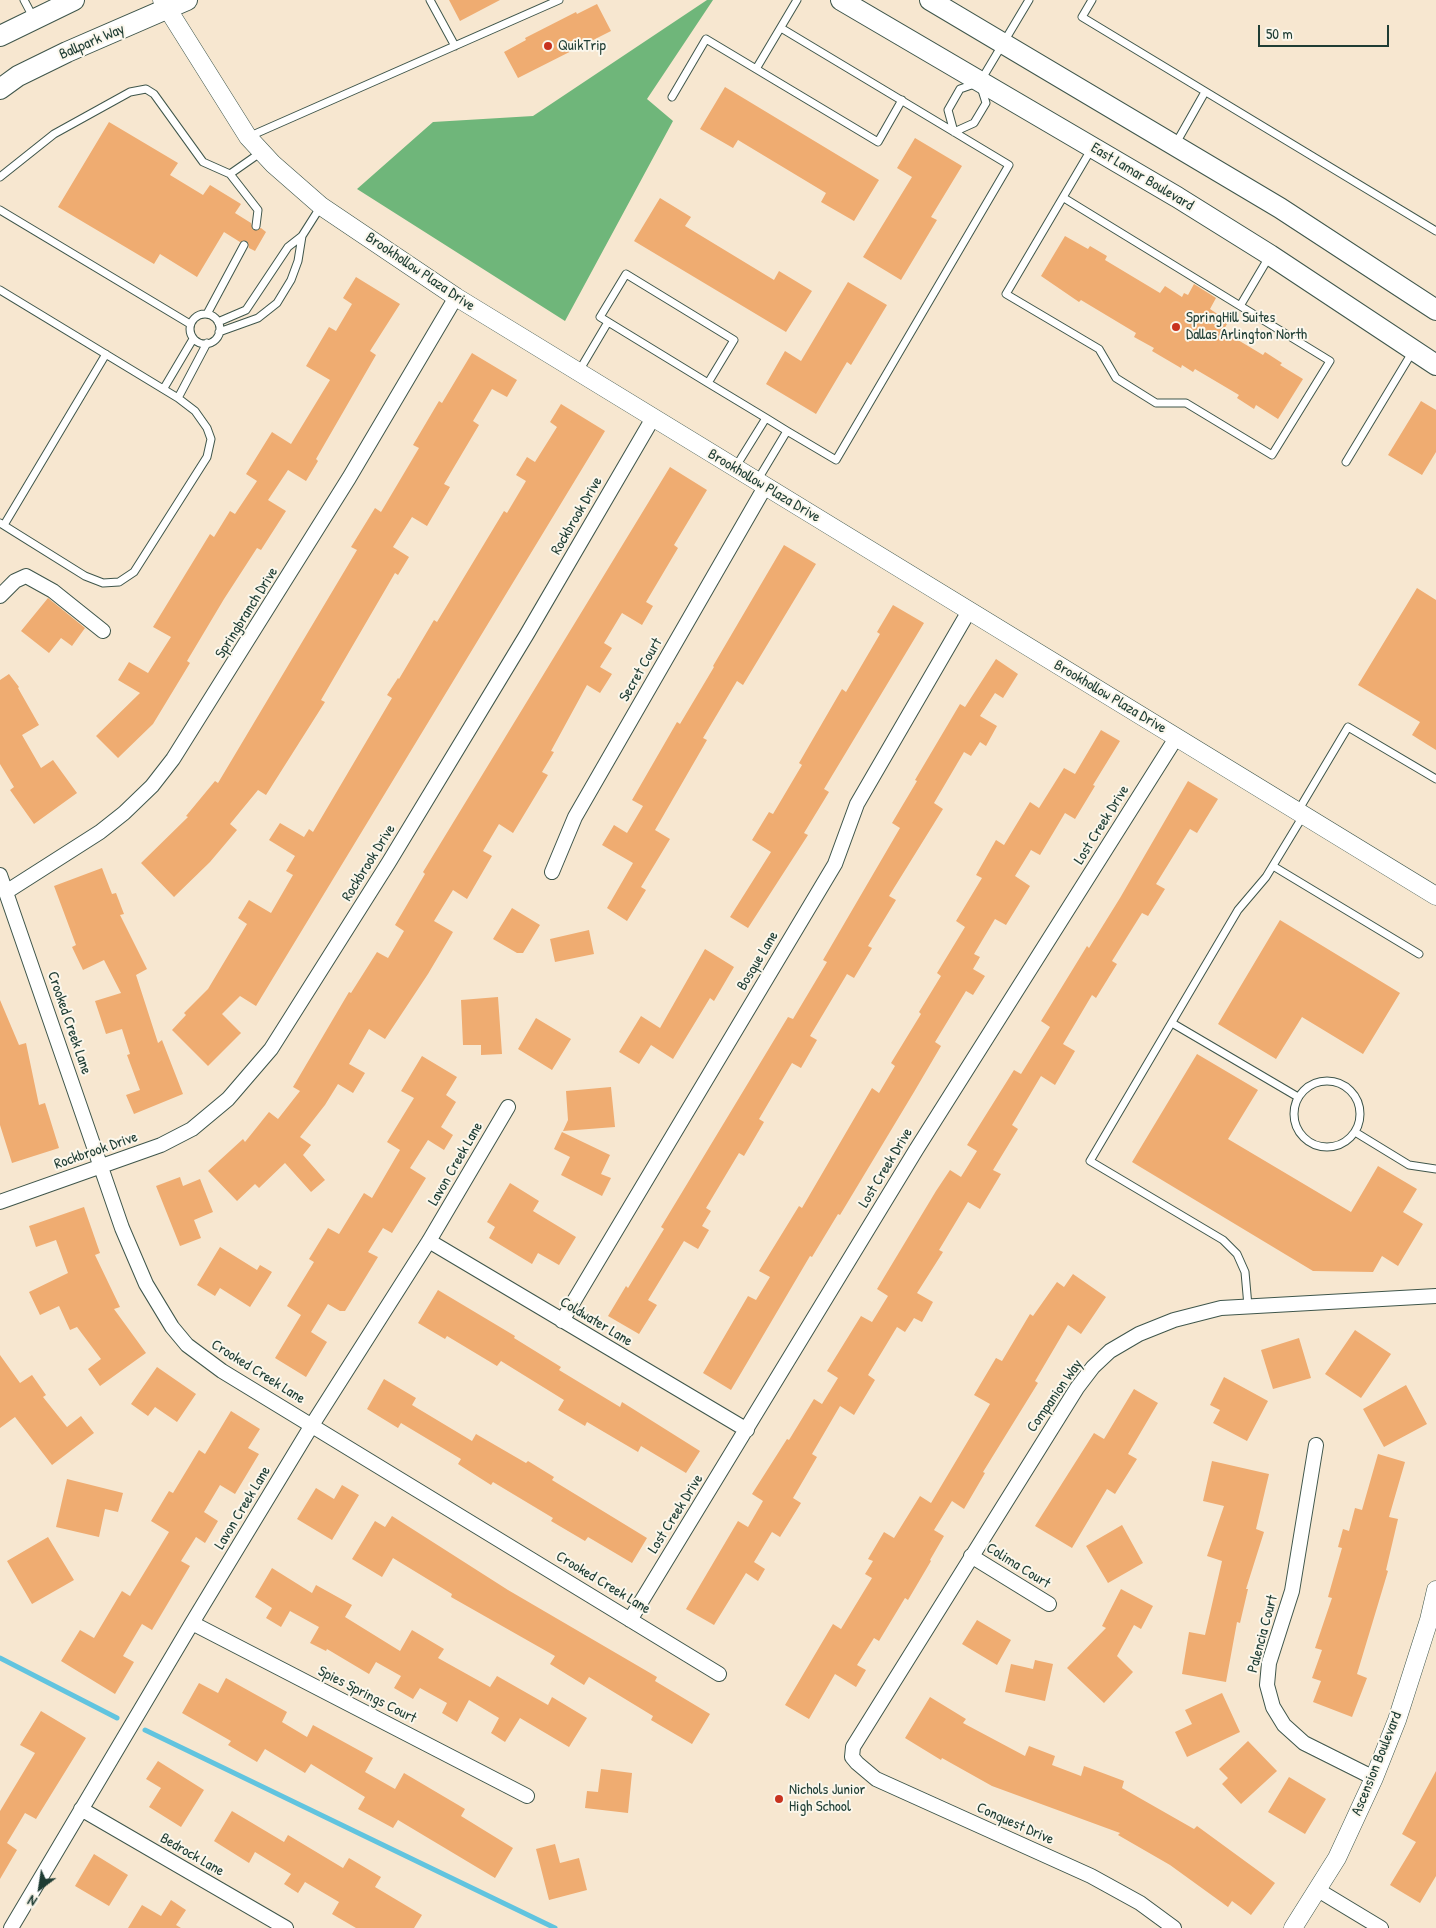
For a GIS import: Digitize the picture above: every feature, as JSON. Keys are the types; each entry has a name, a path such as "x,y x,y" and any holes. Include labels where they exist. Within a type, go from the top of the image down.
{"main road":[{"path":"0,36 74,0"},
{"name":"Ballpark Way","path":"0,89 18,76 165,5 187,0"},
{"name":"East Lamar Boulevard","path":"841,0 1093,148 1270,255 1436,365"},
{"path":"930,0 1280,208 1436,310"}],"street":[{"name":"Brookhollow Plaza Drive","path":"165,5 248,137 261,152 321,206 456,297 1436,896"},
{"name":"Springbranch Drive","path":"6,892 100,832 124,813 152,786 173,759 334,503 456,297"},
{"name":"Rockbrook Drive","path":"0,1202 161,1146 192,1129 228,1099 271,1049 394,854 653,418"},
{"name":"Secret Court","path":"552,872 575,817 761,484"},
{"path":"0,596 15,581 26,576 53,591 103,631"},
{"name":"Bosque Lane","path":"562,1321 835,864 857,804 969,611"},
{"name":"Lost Creek Drive","path":"630,1620 916,1150 1176,738"},
{"name":"Crooked Creek Lane","path":"0,875 122,1228 146,1284 172,1327 187,1345 222,1371 720,1674"},
{"name":"Lavon Creek Lane","path":"11,1928 192,1623 312,1425 429,1241 508,1107"},
{"name":"Coldwater Lane","path":"429,1241 747,1430"},
{"name":"Companion Way","path":"852,1747 1077,1388 1093,1367 1110,1351 1139,1334 1174,1320 1220,1308 1436,1296"},
{"name":"Palencia Court","path":"1316,1445 1292,1591 1269,1663 1267,1685 1273,1706 1284,1725 1304,1744 1374,1778"},
{"name":"Colima Court","path":"971,1556 1049,1604"},
{"name":"Ascension Boulevard","path":"1294,1928 1338,1858 1374,1778 1397,1720 1429,1620 1436,1590"},
{"name":"Spies Springs Court","path":"192,1623 527,1796"},
{"name":"Conquest Drive","path":"852,1747 852,1757 876,1779 1091,1876 1140,1903 1174,1928"},
{"name":"Bedrock Lane","path":"81,1809 286,1928"},
{"path":"1318,1890 1381,1928"}],"lane":[{"path":"24,0 34,19"},
{"path":"430,0 455,46"},
{"path":"248,137 559,0"},
{"path":"756,69 797,0"},
{"path":"954,132 948,110 960,89 980,82 1029,0"},
{"path":"1092,0 1082,17 1436,231"},
{"path":"708,383 734,340 626,274 600,317 708,383 766,418 787,431 836,460 1009,165 781,28"},
{"path":"672,97 706,39 878,142 902,100"},
{"path":"954,132 974,123 986,103 980,82"},
{"path":"0,177 54,134 130,92 146,89 154,94 203,162 230,174 258,210 256,226"},
{"path":"1174,145 1205,92"},
{"path":"1064,198 1330,361 1272,455 1186,403 1156,403 1116,378 1098,349 1006,294 1093,148"},
{"path":"230,174 261,152"},
{"path":"218,322 246,310 288,247 302,236 321,206"},
{"path":"0,210 190,324 193,339 164,388"},
{"path":"219,332 258,318 277,302 296,267 302,236"},
{"path":"207,314 244,245"},
{"path":"1240,306 1270,255"},
{"path":"0,290 164,388 195,411 207,428 211,439 207,457 134,572 120,582 103,582 85,576 2,524 106,354"},
{"path":"190,324 196,316 207,314 218,322 219,332 215,340 201,344 193,339"},
{"path":"578,372 608,322"},
{"path":"178,398 207,343"},
{"path":"1346,462 1414,350"},
{"path":"735,468 766,418"},
{"path":"761,484 787,431"},
{"path":"1248,1306 1245,1272 1237,1254 1223,1240 1090,1161 1238,910 1273,866 1348,727 1436,779"},
{"path":"1273,866 1419,954"},
{"path":"1172,1023 1298,1097"},
{"path":"1323,1080 1344,1085 1356,1098 1360,1106 1360,1115 1355,1132 1342,1144 1326,1148 1309,1142 1301,1136 1293,1117 1294,1106 1304,1088 1323,1080"},
{"path":"1355,1132 1410,1165 1436,1169"}],"green space":[{"path":"707,0 713,0 647,99 673,121 565,321 357,189 433,122 533,116"}],"building":[{"path":"449,0 500,0 460,21"},
{"name":"QuikTrip","path":"597,4 611,31 518,78 504,52 526,40 525,38 576,12 577,14"},
{"path":"725,87 879,180 854,221 821,202 826,193 738,140 733,148 700,129"},
{"path":"109,122 178,163 170,175 203,195 210,185 241,204 235,213 251,223 253,230 261,228 266,232 255,251 249,248 247,241 240,242 224,232 197,277 160,254 154,264 58,207"},
{"path":"915,138 962,166 931,217 937,220 901,280 863,257 912,177 897,168"},
{"path":"660,198 691,217 685,226 774,280 779,271 812,291 786,332 634,241"},
{"name":"SpringHill Suites Dallas Arlington North","path":"1065,236 1088,249 1090,246 1107,256 1105,260 1160,293 1165,286 1182,297 1184,293 1188,295 1194,284 1216,298 1210,309 1219,315 1217,318 1227,324 1223,331 1263,355 1265,352 1282,363 1280,365 1303,379 1278,419 1256,405 1254,409 1237,398 1239,395 1195,369 1193,372 1182,365 1181,368 1152,351 1154,348 1134,337 1136,333 1081,300 1079,302 1041,276"},
{"path":"356,277 400,304 370,351 376,355 316,459 318,461 306,481 288,470 268,500 286,511 261,550 257,548 224,599 187,661 190,663 153,724 118,758 96,736 140,693 118,680 129,662 148,673 171,637 153,627 210,534 214,537 230,511 235,514 257,481 246,474 272,432 291,444 330,380 306,366 329,327 336,331 352,304 343,298"},
{"path":"848,282 887,305 851,365 847,362 816,414 766,384 785,351 801,361"},
{"path":"472,353 517,380 507,397 492,389 473,421 479,425 444,484 450,487 427,526 412,517 393,547 409,557 398,575 395,573 321,700 325,702 266,795 258,790 230,824 237,830 210,862 174,897 141,863 188,817 186,816 215,781 218,783 357,550 351,547 375,508 381,512 419,448 413,445 439,401 442,403"},
{"path":"1421,401 1436,410 1436,452 1422,475 1388,455"},
{"path":"561,404 605,431 256,1006 240,996 222,1014 241,1033 208,1066 172,1030 186,1015 184,1013 208,989 247,924 238,918 249,900 271,913 293,875 286,871 295,856 269,840 280,823 304,837 309,829 313,832 392,698 387,695 399,679 434,620 437,622 504,511 507,513 526,481 516,475 527,457 535,462 557,427 550,422"},
{"path":"670,467 707,490 674,545 678,548 646,602 653,606 642,625 622,613 604,643 612,648 600,667 612,674 600,693 587,685 551,751 554,752 542,772 548,775 513,833 499,824 483,851 492,856 467,899 453,890 434,921 453,932 428,974 385,1039 369,1029 349,1064 365,1073 353,1093 338,1084 325,1105 300,1137 311,1145 303,1155 325,1180 311,1192 285,1163 259,1188 255,1184 237,1201 208,1171 243,1139 245,1142 269,1112 278,1119 300,1091 293,1087 349,992 351,993 377,952 388,958 404,931 395,925 425,874 423,872"},
{"path":"784,545 816,564 743,685 737,681 703,738 707,740 655,830 670,839 641,887 646,890 627,921 607,908 633,863 602,845 614,825 627,833 643,806 632,800 677,722 680,724 714,667"},
{"path":"1417,588 1436,600 1436,750 1412,735 1420,722 1358,685"},
{"path":"48,598 85,628 72,646 61,638 49,653 21,631"},
{"path":"893,605 924,623 824,789 829,792 804,833 808,835 748,928 730,917 771,852 752,840 769,812 773,814 802,765 799,763 842,689 846,692 880,634 877,632"},
{"path":"996,659 1018,674 1003,698 995,693 980,716 997,726 986,746 980,742 971,756 964,752 934,803 943,809 889,896 896,900 868,946 872,948 854,978 847,974 810,1036 817,1040 801,1068 792,1063 759,1119 764,1122 744,1156 739,1153 706,1208 711,1211 702,1226 709,1230 698,1249 684,1241 648,1300 657,1305 639,1334 608,1316 626,1286 628,1288 664,1229 661,1227 788,1017 793,1019 827,962 823,960 900,828 892,823 917,781 915,780 960,704 965,707"},
{"path":"9,674 19,687 39,725 22,735 41,768 53,760 77,793 34,824 10,790 14,787 0,764 0,680"},
{"path":"1101,730 1120,741 1093,785 1095,786 1075,819 1065,813 1040,855 1031,850 1015,876 1030,886 1006,925 995,919 974,954 980,957 973,969 985,976 973,995 966,991 935,1042 941,1046 914,1092 840,1215 838,1214 812,1257 810,1256 731,1390 703,1373 748,1296 756,1300 770,1277 759,1271 799,1206 802,1208 872,1088 879,1093 895,1066 891,1063 921,1014 919,1012 941,976 937,973 965,927 956,921 982,878 976,875 996,840 1004,845 1030,802 1039,808 1064,768 1075,774"},
{"path":"1188,781 1218,799 1197,833 1190,829 1156,884 1165,889 1148,916 1142,913 1112,961 1117,964 1096,998 1092,995 1063,1044 1075,1051 1055,1085 1041,1076 1012,1125 1018,1129 993,1170 1001,1174 980,1209 968,1202 939,1250 943,1252 917,1293 933,1302 922,1322 914,1318 905,1332 897,1327 868,1375 875,1380 854,1415 840,1406 812,1454 817,1457 793,1498 801,1503 780,1537 772,1532 754,1562 765,1569 758,1581 746,1573 714,1625 686,1609 738,1521 748,1527 763,1501 752,1494 787,1439 789,1440 814,1399 822,1404 838,1378 827,1371 861,1316 872,1322 888,1296 877,1289 936,1191 950,1170 961,1177 977,1151 967,1145 1014,1070 1021,1074 1050,1027 1041,1021 1087,946 1089,948 1120,898"},
{"path":"102,868 112,894 116,893 124,914 120,915 147,969 136,975 158,1043 162,1040 183,1094 134,1114 126,1095 140,1090 127,1055 130,1054 122,1029 106,1034 95,1001 121,993 104,960 83,970 72,947 76,945 54,886"},
{"path":"512,908 540,925 523,953 517,953 493,939"},
{"path":"1280,920 1400,993 1363,1054 1302,1017 1276,1059 1218,1024"},
{"path":"589,930 594,954 555,962 550,939"},
{"path":"705,949 734,967 714,1001 710,998 673,1059 651,1045 639,1064 619,1052 641,1016 660,1028"},
{"path":"498,997 502,1054 481,1055 481,1045 463,1045 461,1000"},
{"path":"0,1000 19,1045 26,1043 39,1105 45,1103 59,1148 12,1163 0,1125"},
{"path":"536,1018 571,1039 552,1070 518,1049"},
{"path":"1197,1054 1258,1090 1228,1139 1351,1212 1378,1166 1417,1189 1403,1212 1423,1224 1398,1266 1382,1256 1373,1272 1313,1271 1132,1162"},
{"path":"422,1056 457,1077 446,1095 456,1102 441,1127 453,1135 444,1150 428,1140 410,1168 426,1178 392,1233 383,1228 368,1252 378,1257 345,1311 340,1311 328,1304 311,1332 327,1342 306,1377 275,1358 301,1315 287,1306 314,1262 309,1259 328,1228 339,1234 364,1193 372,1198 400,1150 387,1142 414,1098 401,1091"},
{"path":"611,1087 615,1127 563,1131 568,1120 566,1091"},
{"path":"562,1132 610,1155 601,1174 611,1178 602,1196 561,1175 570,1157 554,1149"},
{"path":"180,1177 183,1186 200,1179 213,1212 194,1220 201,1238 180,1246 156,1186"},
{"path":"510,1183 539,1201 533,1211 576,1237 559,1265 538,1253 532,1264 489,1238 495,1227 487,1222"},
{"path":"84,1207 100,1253 95,1255 120,1307 114,1309 146,1353 100,1386 88,1369 101,1359 77,1327 70,1330 59,1306 40,1315 29,1292 68,1273 56,1240 36,1247 29,1226"},
{"path":"220,1247 257,1270 260,1265 272,1272 250,1307 220,1288 215,1296 197,1285"},
{"path":"1073,1274 1106,1297 1081,1334 1068,1325 1035,1381 1038,1383 983,1472 985,1473 964,1509 952,1501 934,1530 944,1536 931,1561 908,1600 905,1598 879,1641 874,1638 857,1665 866,1670 856,1687 835,1674 809,1719 785,1705 833,1624 841,1629 872,1578 865,1574 873,1561 868,1559 884,1532 894,1538 920,1496 931,1503 990,1404 974,1395 996,1358 1002,1361 1030,1314 1033,1316 1057,1282 1064,1287"},
{"path":"438,1290 515,1336 514,1338 561,1367 559,1370 620,1407 622,1402 700,1451 686,1473 641,1446 638,1452 587,1422 585,1426 558,1410 564,1400 501,1361 497,1366 447,1336 445,1339 418,1323"},
{"path":"1355,1330 1391,1354 1361,1398 1325,1374"},
{"path":"1299,1338 1311,1378 1273,1389 1261,1350"},
{"path":"0,1355 20,1383 32,1375 46,1395 43,1397 67,1427 81,1416 94,1433 52,1465 15,1417 0,1428"},
{"path":"157,1367 196,1394 177,1422 155,1407 148,1416 131,1404"},
{"path":"1224,1377 1268,1401 1247,1441 1213,1423 1220,1410 1210,1405"},
{"path":"384,1379 416,1398 412,1405 472,1441 476,1434 526,1463 528,1461 554,1477 552,1480 647,1538 632,1563 588,1537 585,1541 551,1521 553,1518 493,1482 491,1485 458,1464 461,1459 401,1423 398,1428 367,1409"},
{"path":"1406,1385 1427,1424 1384,1447 1363,1409"},
{"path":"1134,1389 1158,1403 1128,1454 1137,1459 1115,1494 1107,1489 1072,1548 1035,1526 1094,1433 1104,1439"},
{"path":"231,1411 260,1429 248,1448 259,1454 235,1494 220,1485 204,1512 218,1521 205,1543 196,1537 181,1561 190,1566 152,1630 142,1624 123,1656 134,1662 115,1694 61,1661 80,1630 94,1638 122,1591 130,1596 169,1532 151,1521 169,1491 173,1493 199,1450 205,1454"},
{"path":"1378,1454 1405,1462 1389,1517 1398,1519 1386,1570 1388,1571 1357,1674 1367,1678 1352,1717 1313,1702 1321,1681 1312,1678 1322,1650 1315,1648 1332,1598 1328,1597 1342,1548 1338,1547 1343,1529 1349,1531 1355,1508 1362,1510"},
{"path":"1212,1461 1269,1474 1256,1529 1264,1532 1246,1589 1248,1589 1240,1623 1237,1622 1226,1682 1182,1674 1189,1632 1205,1635 1222,1561 1207,1556 1224,1506 1203,1501"},
{"path":"67,1479 123,1493 118,1512 105,1509 99,1537 56,1527"},
{"path":"342,1485 359,1495 332,1540 297,1519 316,1488 334,1499"},
{"path":"392,1516 508,1590 657,1677 655,1681 710,1714 692,1744 651,1720 653,1716 589,1677 584,1685 550,1664 555,1656 451,1597 452,1594 393,1558 382,1577 352,1559 375,1521 385,1527"},
{"path":"1122,1525 1143,1563 1108,1583 1086,1546"},
{"path":"48,1537 74,1580 32,1604 7,1561"},
{"path":"272,1568 312,1593 316,1585 352,1605 345,1617 400,1651 412,1630 444,1649 438,1658 490,1687 497,1676 548,1705 552,1697 587,1718 569,1747 520,1718 505,1742 491,1733 499,1718 469,1700 457,1722 442,1713 447,1703 420,1688 413,1699 394,1688 401,1676 376,1662 369,1674 327,1649 326,1651 310,1643 319,1627 290,1611 281,1627 266,1618 272,1608 255,1597"},
{"path":"1121,1589 1153,1606 1141,1629 1134,1625 1117,1656 1133,1672 1104,1703 1067,1668 1106,1628 1102,1626"},
{"path":"977,1620 1011,1640 997,1665 962,1644"},
{"path":"1035,1660 1053,1664 1045,1701 1005,1692 1011,1664 1033,1669"},
{"path":"226,1678 287,1712 282,1722 307,1737 313,1725 373,1758 365,1772 395,1789 404,1773 465,1809 461,1816 513,1848 495,1878 398,1820 393,1828 358,1809 365,1797 311,1764 305,1773 265,1749 257,1762 228,1745 231,1741 182,1713 199,1683 218,1693"},
{"path":"1222,1693 1240,1732 1187,1757 1175,1732 1192,1724 1185,1710"},
{"path":"930,1697 966,1719 963,1723 1025,1756 1029,1746 1055,1756 1052,1765 1081,1776 1084,1766 1124,1781 1122,1788 1194,1829 1197,1826 1275,1883 1251,1915 1232,1901 1228,1907 1170,1865 1118,1835 1120,1833 992,1786 942,1758 941,1760 905,1738"},
{"path":"41,1711 86,1738 36,1819 25,1813 7,1843 17,1850 0,1879 0,1811 35,1753 20,1745"},
{"path":"1248,1741 1277,1771 1241,1804 1222,1784 1228,1778 1219,1769"},
{"path":"158,1761 204,1790 181,1827 149,1807 161,1788 146,1779"},
{"path":"601,1769 632,1773 628,1813 585,1808 587,1791 598,1792"},
{"path":"1436,1771 1436,1876 1420,1903 1390,1885 1416,1842 1402,1834"},
{"path":"1289,1777 1326,1799 1305,1834 1268,1812"},
{"path":"232,1811 284,1842 288,1835 343,1868 349,1858 381,1877 375,1887 422,1915 414,1928 356,1928 332,1914 339,1902 305,1882 298,1893 284,1884 291,1874 255,1852 249,1863 214,1841"},
{"path":"555,1844 560,1863 579,1858 587,1890 549,1900 536,1849"},
{"path":"94,1854 128,1875 109,1906 75,1886"},
{"path":"171,1900 186,1910 176,1925 181,1928 128,1928 142,1905 161,1916"}],"waterway":[{"path":"0,1658 117,1718"},
{"path":"145,1730 555,1928"}],"place":[{"name":"QuikTrip","path":"548,46"},
{"name":"SpringHill Suites Dallas Arlington North","path":"1176,327"},
{"name":"Nichols Junior High School","path":"779,1799"}]}
